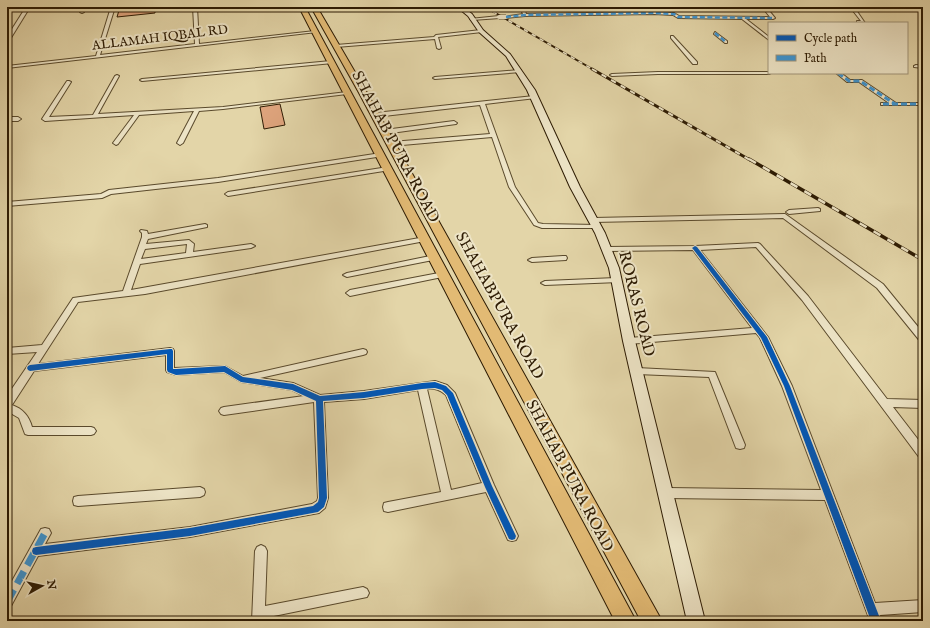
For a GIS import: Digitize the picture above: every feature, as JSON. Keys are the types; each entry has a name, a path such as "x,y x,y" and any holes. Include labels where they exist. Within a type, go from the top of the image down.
{"main road":[{"name":"SHAHAB PURA ROAD","path":"302,7 321,31 331,62 347,93 444,274 626,621"},
{"name":"RORAS ROAD","path":"460,7 481,31 508,55 519,71 534,97 575,187 595,224 614,268 629,341 667,493 696,621"},
{"name":"SHAHABPURA ROAD","path":"315,8 321,31 336,46 375,115 652,621"},
{"path":"435,224 431,228 427,243 445,243"}],"street":[{"path":"7,42 28,7"},
{"path":"82,12 83,7"},
{"path":"98,56 113,7"},
{"path":"194,7 196,45"},
{"path":"522,7 525,15"},
{"path":"472,19 525,15 663,14 674,14 678,18 773,18 764,7"},
{"path":"852,7 864,22"},
{"path":"892,7 923,10"},
{"path":"315,8 352,8"},
{"path":"743,18 768,38"},
{"path":"766,18 770,22"},
{"name":"ALLAMAH IQBAL RD","path":"7,67 321,31"},
{"path":"336,46 436,38 436,36 439,35 481,31"},
{"path":"715,33 726,42"},
{"path":"672,37 695,63"},
{"path":"436,38 439,48"},
{"path":"142,80 331,62"},
{"path":"916,66 923,67"},
{"path":"435,78 519,71"},
{"path":"612,75 658,73 768,73"},
{"path":"839,74 849,81 860,81 895,104"},
{"path":"95,116 117,76"},
{"path":"69,82 45,119 223,108 347,93"},
{"path":"375,115 534,97"},
{"path":"482,102 512,187 533,222 536,224 542,226 785,216 880,286 923,339"},
{"path":"884,104 923,104"},
{"path":"180,143 197,110"},
{"path":"116,143 138,113"},
{"path":"7,119 18,119"},
{"path":"384,132 454,123"},
{"path":"391,144 493,135"},
{"path":"7,204 102,196 109,192 218,180 381,155"},
{"path":"228,194 388,169"},
{"path":"789,212 818,210"},
{"path":"127,292 144,234 205,226"},
{"path":"141,247 189,242 191,244 189,255"},
{"path":"347,275 427,243"},
{"path":"91,431 28,431 23,415 16,409 7,406 42,348 76,300 127,292 145,291 427,243"},
{"path":"606,249 695,248 758,245 805,298 923,454"},
{"path":"137,262 251,246"},
{"path":"695,248 759,330 787,386 876,621"},
{"path":"532,260 563,258"},
{"path":"350,293 444,274"},
{"path":"545,283 616,280"},
{"path":"629,341 759,330"},
{"path":"7,352 42,348"},
{"path":"30,368 170,351 170,370 176,372 225,369 233,376 240,379 293,387 318,398"},
{"path":"240,379 362,352"},
{"path":"637,371 712,374 740,445"},
{"path":"224,411 318,398 364,395 422,386 435,385 444,388 450,394 489,488 512,536"},
{"path":"422,386 447,496"},
{"path":"36,551 190,532 315,508 321,504 323,498 318,398"},
{"path":"885,403 923,404"},
{"path":"388,507 489,488"},
{"path":"78,501 200,492"},
{"path":"667,493 828,495"},
{"path":"7,602 46,533"},
{"path":"261,551 258,617 363,593"},
{"path":"872,609 923,606"}],"building":[{"path":"120,7 155,7 155,13 117,17"},
{"path":"280,104 285,125 264,129 260,107"}],"railway":[{"path":"485,7 594,70"},
{"path":"592,69 750,160"},
{"path":"749,159 923,260"}],"marked path":[{"path":"506,17 525,15 654,13 674,14 678,17 772,18"},
{"path":"715,33 726,42"},
{"path":"839,74 849,81 860,81 895,104"},
{"path":"883,104 923,104"},
{"path":"7,602 45,533"}],"cycle path":[{"path":"695,248 764,337 787,386 876,621"},
{"path":"30,368 170,351 170,370 176,372 225,369 241,379 293,387 319,399 364,395 422,386 435,385 444,388 450,393 489,487 512,536"},
{"path":"36,551 190,532 315,509 321,504 323,498 319,399"}]}
